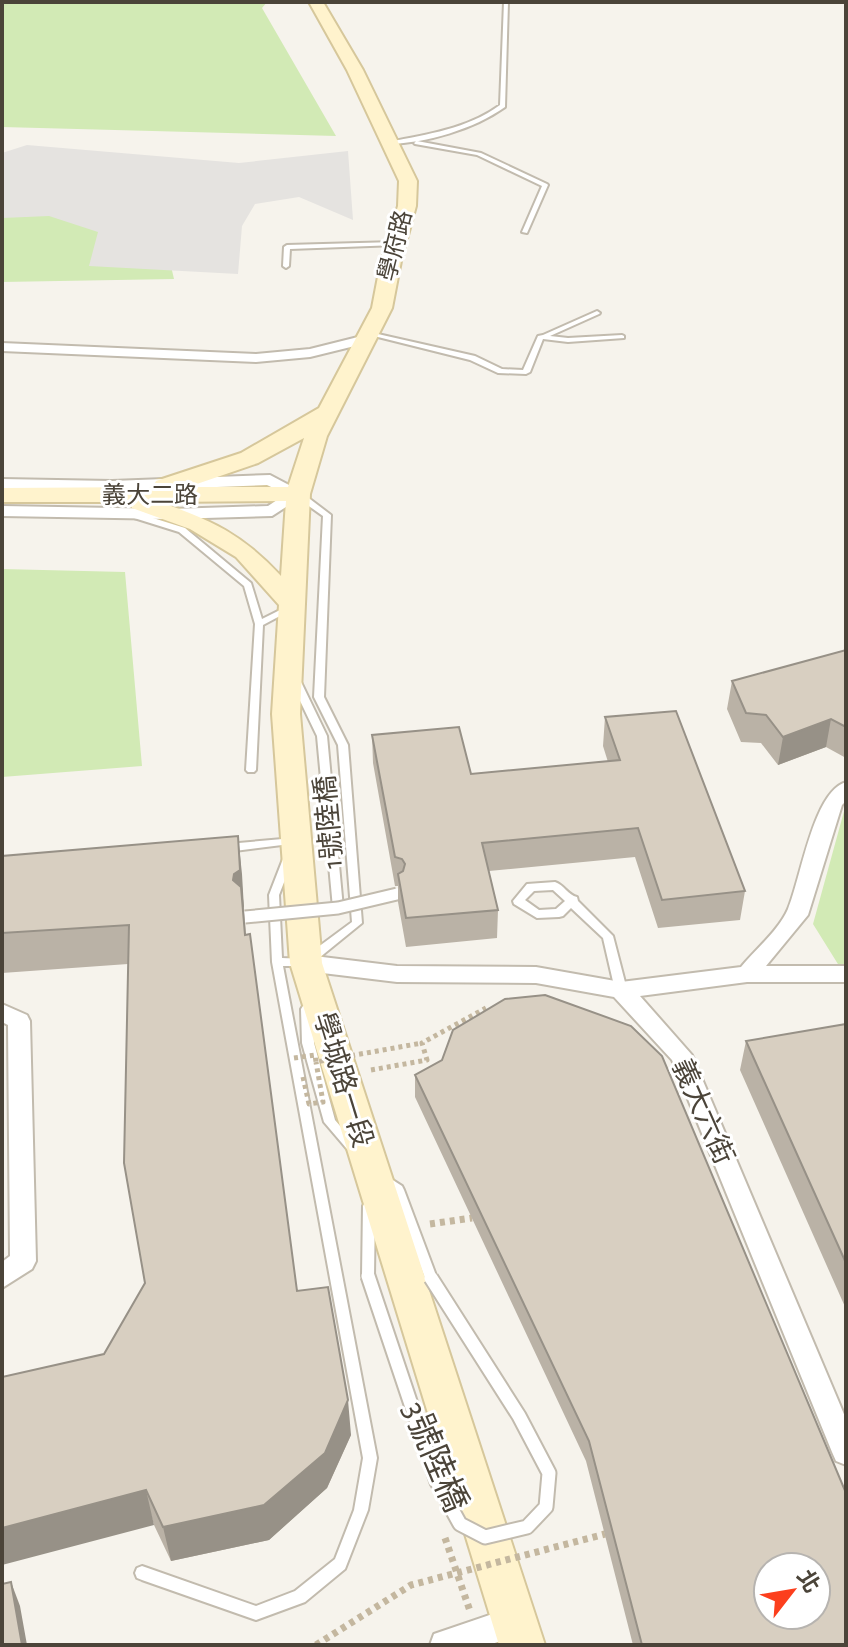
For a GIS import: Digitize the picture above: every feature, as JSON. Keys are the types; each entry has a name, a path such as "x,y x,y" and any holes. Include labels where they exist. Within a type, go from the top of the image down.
{"main road":[{"name":"學府路","path":"298,494 316,436 382,308 395,244 407,206 408,181 355,70 316,2"},
{"path":"122,504 234,464 291,439 328,412"},
{"name":"義大二路","path":"2,495 122,504 298,494"},
{"name":"學城路一段","path":"298,494 286,714 296,841 292,962 405,1267 521,1637"},
{"path":"122,504 171,514 199,524 245,552 294,606"}],"street":[{"path":"2,347 256,358 310,353 368,337"},
{"path":"2,484 175,484 270,480 298,494"},
{"path":"171,514 272,511 298,494"},
{"path":"2,511 122,504"},
{"path":"747,974 797,915 833,802 846,789"},
{"path":"292,962 397,974 536,975 621,990 747,974 846,974"},
{"name":"義大六街","path":"621,990 681,1055 846,1452"},
{"path":"2,1012 19,1021 23,1261 2,1277"},
{"path":"445,1645 479,1639 521,1637"}],"lane":[{"path":"391,143 433,136 492,115 503,106 506,2"},
{"path":"391,143 428,143 479,154 545,185 525,232"},
{"path":"286,266 287,247 395,244"},
{"path":"368,337 472,358 501,371 526,372 540,337 570,327 597,313"},
{"path":"540,337 568,340 622,337"},
{"path":"142,1573 256,1613 300,1597 340,1564 361,1510 370,1458 294,1058 292,962 357,923 343,745 319,697 327,515 298,494"},
{"path":"122,504 182,530 248,585 259,624 251,770"},
{"path":"259,624 294,606"},
{"name":"1號陸橋","path":"290,669 322,736 338,908"},
{"path":"221,849 296,841"},
{"name":"1號陸橋","path":"245,917 338,908 397,894"},
{"path":"573,900 608,936 621,990"},
{"name":"3號陸橋","path":"405,1267 519,1416 549,1473 546,1507 527,1527 485,1537 460,1524 437,1482 405,1267"}],"path":[{"path":"316,1062 422,1043 486,1008"},
{"path":"371,1070 427,1060 422,1043"},
{"path":"294,1058 315,1055 323,1102 309,1104 303,1077"},
{"path":"424,1225 472,1218"},
{"path":"316,1645 411,1585 605,1534"}],"green space":[{"path":"2,2 267,2 262,8 336,136 2,127"},
{"path":"2,195 158,210 174,279 2,282"},
{"path":"2,569 125,572 142,766 2,777"},
{"path":"846,804 846,977 813,924"}],"shaded area":[{"path":"27,145 239,163 348,151 353,220 299,197 255,204 242,226 238,274 89,266 98,232 49,216 2,218 2,153"}],"building":[{"path":"846,650 846,727 831,719 783,737 766,715 746,713 732,681"},
{"path":"676,711 745,891 662,900 638,828 482,843 498,910 406,918 398,874 405,864 395,857 372,735 459,727 471,774 620,760 605,717"},
{"path":"238,836 240,870 234,874 233,880 241,887 245,935 250,934 297,1291 328,1287 348,1400 325,1453 264,1505 163,1527 146,1490 2,1528 2,1377 104,1354 145,1283 124,1163 129,925 2,933 2,856"},
{"path":"545,995 631,1026 662,1056 846,1493 846,1645 642,1645 589,1441 415,1075 442,1060 453,1030 505,999"},
{"path":"846,1024 846,1263 746,1041"},
{"path":"11,1582 22,1645 2,1645 2,1584"}]}
